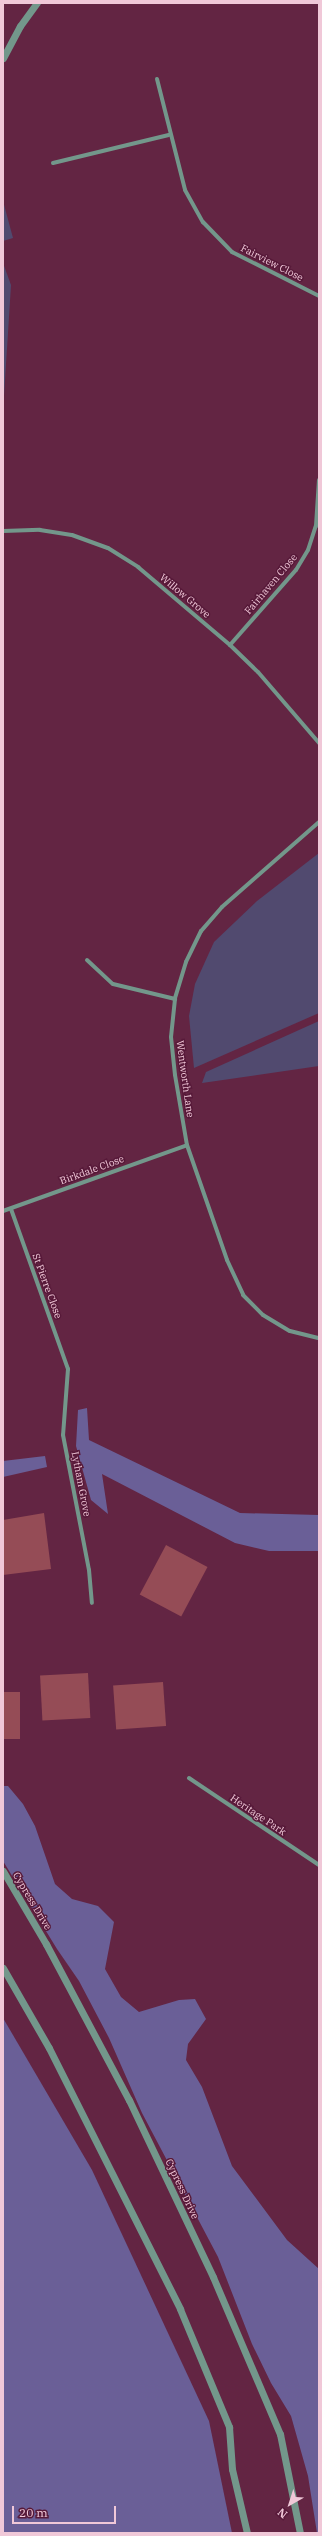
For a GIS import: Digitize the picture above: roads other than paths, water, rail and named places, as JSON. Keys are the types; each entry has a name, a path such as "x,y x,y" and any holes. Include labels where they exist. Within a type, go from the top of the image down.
{"street":[{"path":"3,58 5,48 37,3"},
{"name":"Fairview Close","path":"157,79 169,135 185,190 203,222 232,252 319,296"},
{"path":"53,163 169,135"},
{"name":"Fairhaven Close","path":"230,645 296,570 308,550 316,526 319,480"},
{"name":"Willow Grove","path":"3,530 40,530 72,535 108,548 138,567 230,645 258,672 319,743"},
{"name":"Wentworth Lane","path":"319,822 222,907 201,931 186,962 175,998 171,1037 175,1076 187,1145 227,1260 243,1295 262,1315 290,1331 319,1338"},
{"path":"87,960 113,984 175,998"},
{"name":"Birkdale Close","path":"3,1211 187,1145"},
{"name":"St Pierre Close","path":"11,1208 68,1369"},
{"name":"Lytham Grove","path":"68,1369 63,1435 89,1570 92,1603"},
{"name":"Heritage Park","path":"189,1778 319,1865"},
{"name":"Cypress Drive","path":"3,1871 46,1944 129,2100 213,2277 280,2434 300,2533"},
{"path":"3,1968 49,2048 180,2309 229,2427 232,2469 247,2533"}]}
